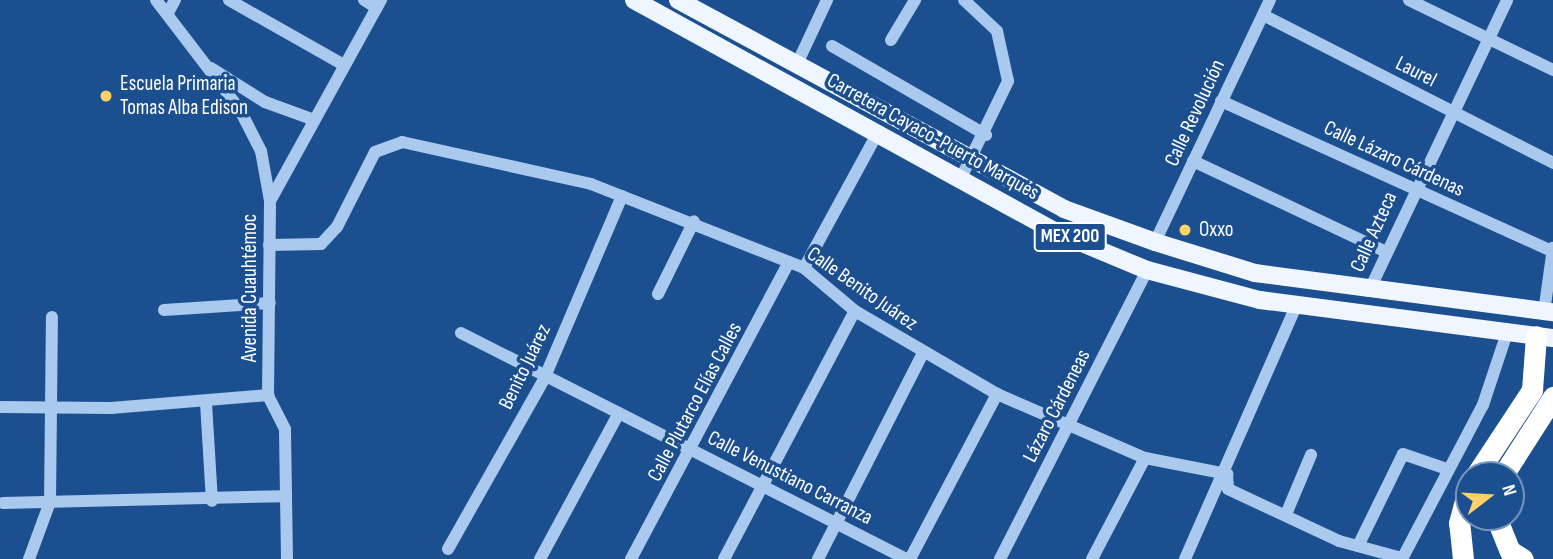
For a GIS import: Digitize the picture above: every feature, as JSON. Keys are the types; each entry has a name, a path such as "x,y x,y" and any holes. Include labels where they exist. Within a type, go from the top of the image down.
{"highway":[{"path":"1485,461 1532,390 1544,337"},
{"path":"1512,461 1553,397"},
{"path":"1460,531 1463,559"},
{"path":"1502,531 1510,551 1523,559"}],"main road":[{"name":"Carretera Cayaco-Puerto Marqués","path":"634,0 1058,233 1147,270 1297,304 1544,337"},
{"name":"Carretera Cayaco-Puerto Marqués","path":"678,0 1064,209 1154,242 1255,273 1369,291 1548,312"}],"street":[{"path":"156,0 204,64 261,152 270,201"},
{"path":"168,13 175,0"},
{"path":"229,0 342,64"},
{"path":"364,0 379,4"},
{"path":"797,64 827,0"},
{"path":"891,40 915,0"},
{"name":"Calle Revolución","path":"1154,242 1270,0"},
{"path":"1409,0 1553,70"},
{"name":"Calle Azteca","path":"1369,291 1384,251 1487,36 1507,0"},
{"path":"961,178 974,160 1008,81 1007,55 997,32 970,2"},
{"name":"Avenida Cuauhtémoc","path":"287,559 285,429 268,395 270,201 342,64 379,4"},
{"name":"Laurel","path":"1263,15 1553,163"},
{"path":"832,46 986,135"},
{"path":"204,64 265,102 312,119"},
{"name":"Calle Lázaro Cárdenas","path":"1222,101 1413,190 1552,249"},
{"path":"804,268 877,132"},
{"name":"Calle Benito Juárez","path":"270,245 321,244 383,146 402,142 622,196 694,221 804,268 855,311 922,355 996,394 1069,428 1145,458 1227,474"},
{"path":"1193,161 1384,251"},
{"name":"Benito Juárez","path":"448,549 544,379 622,196"},
{"path":"658,294 694,221"},
{"path":"1548,312 1552,249"},
{"name":"Calle Plutarco Elías Calles","path":"631,559 694,450 789,262"},
{"name":"Lázaro Cárdeneas","path":"1000,559 1069,428 1147,270"},
{"path":"164,310 270,303"},
{"path":"1185,559 1227,474 1297,304"},
{"path":"724,559 855,311"},
{"path":"29,559 50,502 54,407 52,317"},
{"name":"Calle Venustiano Carranza","path":"461,333 544,379 694,450 761,487 908,559"},
{"path":"1227,474 1228,489 1287,512 1358,546 1402,559 1483,405 1507,334"},
{"path":"818,559 922,355"},
{"path":"908,559 996,394"},
{"path":"0,407 206,403 268,395"},
{"path":"206,403 212,501"},
{"path":"540,559 619,413"},
{"path":"1358,546 1403,454 1447,469"},
{"path":"1287,512 1311,455"},
{"path":"1092,559 1145,458"},
{"path":"3,503 212,501 284,496"}],"place":[{"name":"Escuela Primaria Tomas Alba Edison","path":"106,96"},
{"name":"Oxxo","path":"1185,230"}]}
